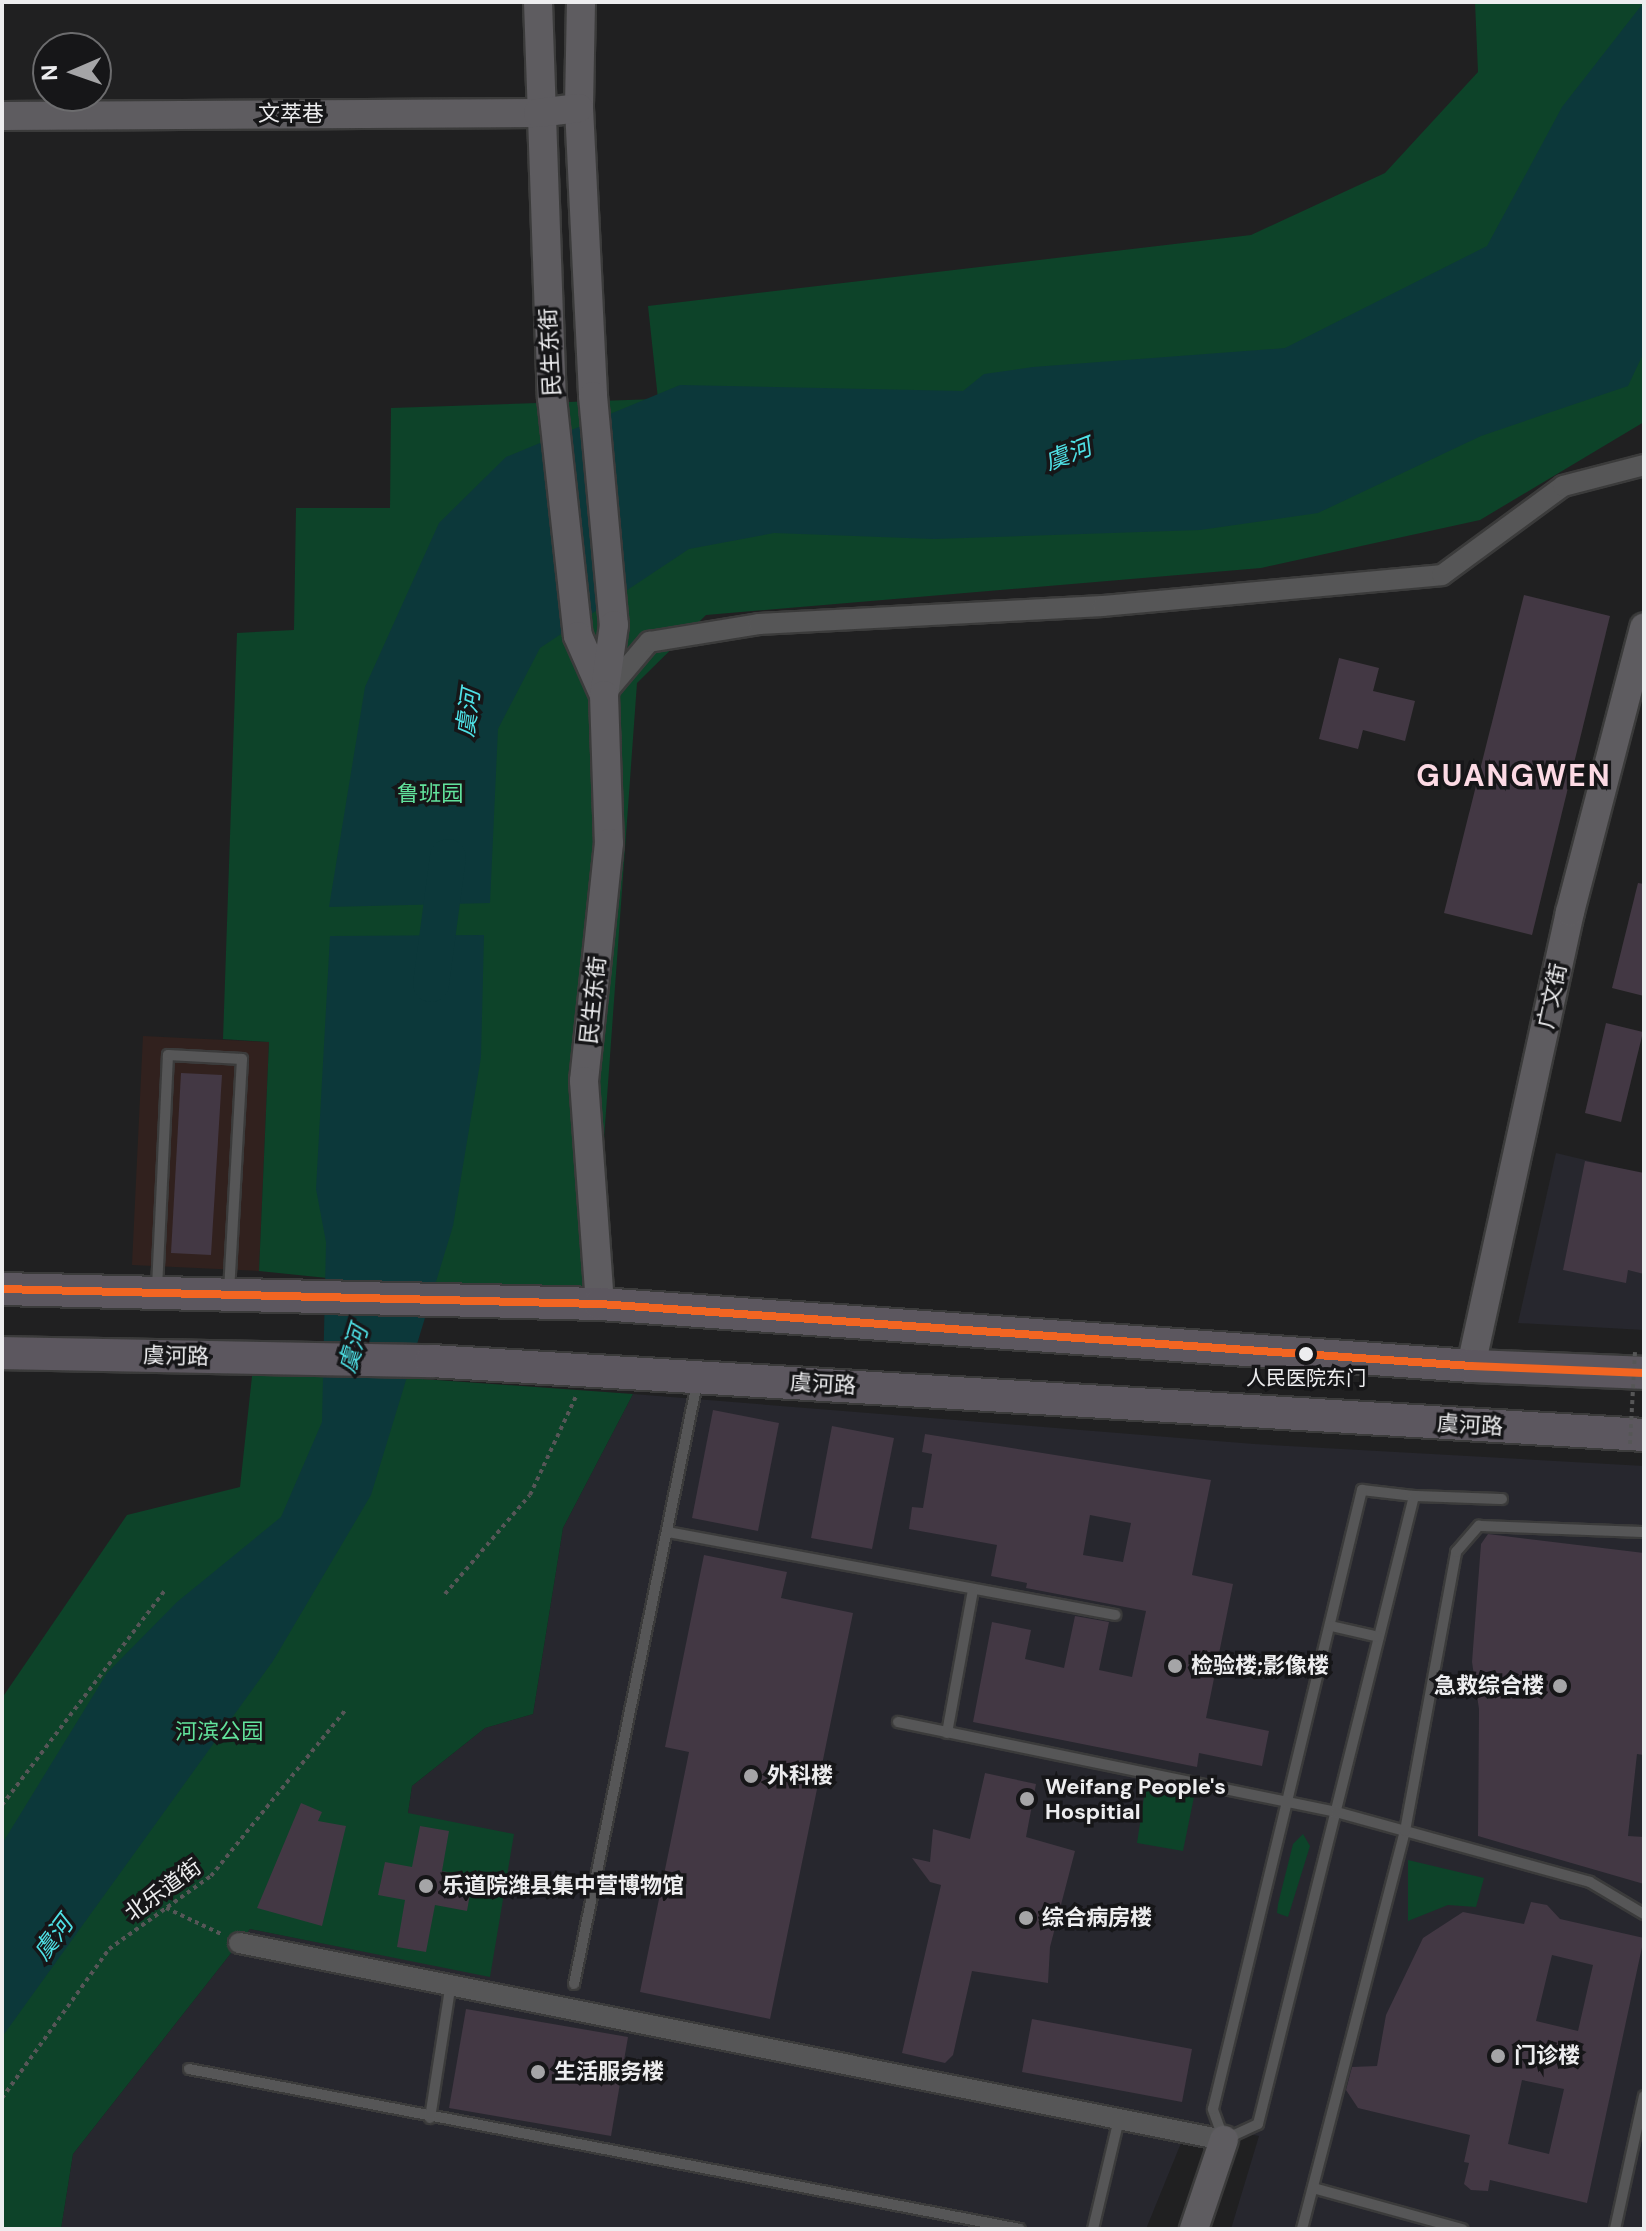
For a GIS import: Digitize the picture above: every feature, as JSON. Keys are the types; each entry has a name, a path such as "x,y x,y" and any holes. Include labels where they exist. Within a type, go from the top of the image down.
{"main road":[{"path":"2,1289 281,1292 600,1304 1471,1366 1639,1362"},
{"name":"虞河路","path":"2,1353 431,1361 1637,1439"}],"street":[{"name":"民生东街","path":"538,2 538,113 552,398 578,636 604,695"},
{"name":"民生东街","path":"581,2 579,108 593,396 614,625 604,695 609,843 584,1081 600,1304"},
{"name":"文萃巷","path":"2,116 538,113 579,108"},
{"path":"604,695 649,642 759,624 1103,606 1442,575 1563,486 1644,465"},
{"name":"广文街","path":"1471,1366 1570,912 1644,627"},
{"path":"239,1943 1224,2140 1194,2229"}],"lane":[{"path":"156,1290 168,1055 242,1059 229,1291"},
{"path":"574,1984 698,1377"},
{"path":"1414,1496 1258,2124 1224,2140 1211,2118 1362,1490 1414,1496 1502,1499"},
{"path":"1302,2229 1405,1831 1456,1552 1479,1526 1644,1532"},
{"path":"668,1532 1115,1615"},
{"path":"947,1733 973,1590"},
{"path":"1331,1626 1379,1637"},
{"path":"898,1722 1336,1812 1590,1882 1644,1914"},
{"path":"430,2118 451,1983"},
{"path":"189,2069 430,2118 1020,2229"},
{"path":"1615,2229 1644,2096"},
{"path":"1093,2229 1119,2119"},
{"path":"1313,2188 1462,2229"}],"path":[{"path":"1637,1439 1639,1362"},
{"path":"445,1594 530,1495 588,1370"},
{"path":"2,1805 166,1589"},
{"name":"北乐道街","path":"2,2098 109,1949 211,1876 346,1709"},
{"path":"166,1908 239,1943"}],"shaded area":[{"path":"143,1036 269,1042 259,1271 132,1265"},
{"path":"1556,1153 1644,1174 1644,1330 1518,1323"},
{"name":"Weifang People's Hospitial","path":"633,1394 1254,1444 1644,1466 1644,2229 1231,2229 1259,2136 1190,2121 1146,2229 61,2229 73,2154 250,1929 490,1976 408,1813 412,1786 485,1728 533,1714 563,1528"}],"green space":[{"name":"鲁班园","path":"1475,2 1644,2 1644,422 1480,520 1261,568 706,615 637,683 592,1305 259,1271 269,1042 223,1039 237,633 294,630 296,508 390,508 391,408 658,399 648,306 1251,235 1385,173 1478,72"},
{"name":"河滨公园","path":"253,1367 633,1394 563,1528 533,1714 485,1728 412,1786 408,1813 514,1834 490,1977 250,1929 73,2154 61,2229 2,2229 2,1698 127,1515 240,1487"},
{"path":"1146,1784 1195,1792 1183,1851 1137,1843"},
{"path":"1303,1834 1310,1846 1288,1917 1277,1913 1278,1904 1293,1844"},
{"path":"1408,1860 1484,1878 1476,1907 1448,1905 1408,1921"}],"water":[{"path":"1644,2 1644,352 1628,386 1481,436 1318,513 1200,530 934,539 774,533 689,549 540,648 498,729 490,903 329,907 365,687 439,523 506,457 680,385 963,391 984,374 1033,367 1285,348 1487,246 1562,107"},
{"path":"484,935 481,1057 453,1226 371,1495 273,1661 2,2037 2,1844 107,1673 177,1602 281,1517 322,1422 326,1242 316,1189 330,936"}],"building":[{"path":"1524,595 1610,616 1532,935 1444,913"},
{"path":"1339,658 1379,668 1373,691 1415,701 1405,741 1363,730 1358,749 1319,739"},
{"path":"1638,883 1644,884 1644,996 1612,988"},
{"path":"1606,1023 1643,1032 1621,1122 1585,1113"},
{"path":"181,1073 222,1075 211,1255 171,1253"},
{"path":"1585,1161 1644,1173 1644,1274 1628,1270 1626,1283 1563,1270"},
{"path":"713,1410 779,1423 758,1531 692,1518"},
{"path":"832,1426 894,1438 872,1549 811,1538"},
{"path":"925,1434 1211,1480 1192,1575 1233,1584 1206,1718 1269,1731 1262,1766 1199,1753 1197,1767 973,1722 992,1622 1031,1630 1025,1659 1064,1668 1075,1616 1109,1622 1099,1670 1132,1677 1146,1611 1026,1588 1027,1583 991,1576 997,1545 909,1529 912,1507 923,1508 932,1454 922,1452","holes":["1090,1515 1131,1523 1123,1562 1083,1555"]},
{"name":"急救综合楼","path":"1488,1534 1644,1553 1644,1755 1637,1754 1628,1836 1644,1837 1644,1884 1478,1836 1479,1709 1472,1662 1481,1544"},
{"name":"外科楼","path":"704,1555 787,1572 781,1598 853,1613 770,2019 640,1992 689,1752 665,1747"},
{"name":"综合病房楼","path":"985,1773 1036,1784 1026,1837 1075,1851 1050,1947 1048,1983 972,1971 953,2055 945,2063 902,2053 941,1885 930,1882 912,1858 930,1862 933,1829 970,1839"},
{"path":"301,1803 322,1812 318,1821 346,1826 322,1926 257,1908"},
{"name":"乐道院潍县集中营博物馆","path":"420,1826 449,1831 442,1871 473,1877 467,1911 435,1905 426,1952 397,1947 405,1900 378,1895 385,1862 412,1867"},
{"name":"门诊楼","path":"1531,1902 1547,1905 1560,1919 1644,1938 1587,2203 1490,2180 1488,2191 1471,2190 1464,2184 1469,2163 1464,2162 1470,2135 1358,2108 1346,2090 1352,2067 1377,2066 1386,2015 1423,1938 1463,1912 1524,1924","holes":["1552,1955 1593,1965 1578,2031 1536,2021","1522,2080 1564,2089 1549,2154 1508,2144"]},
{"name":"生活服务楼","path":"466,2009 628,2037 611,2136 449,2108"},
{"path":"1032,2019 1192,2049 1182,2102 1022,2072"}],"waterway":[{"name":"虞河","path":"431,984 448,857"}],"transit line":[{"path":"2,1289 600,1304 1471,1366 1644,1373"}],"place":[{"name":"人民医院东门","path":"1306,1354"},
{"name":"检验楼;影像楼","path":"1175,1666"},
{"name":"急救综合楼","path":"1560,1686"},
{"name":"外科楼","path":"751,1776"},
{"name":"Weifang People's Hospitial","path":"1027,1799"},
{"name":"乐道院潍县集中营博物馆","path":"426,1886"},
{"name":"综合病房楼","path":"1026,1918"},
{"name":"门诊楼","path":"1498,2056"},
{"name":"生活服务楼","path":"538,2072"}],"district":[{"name":"GUANGWEN","path":"1514,776"}]}
